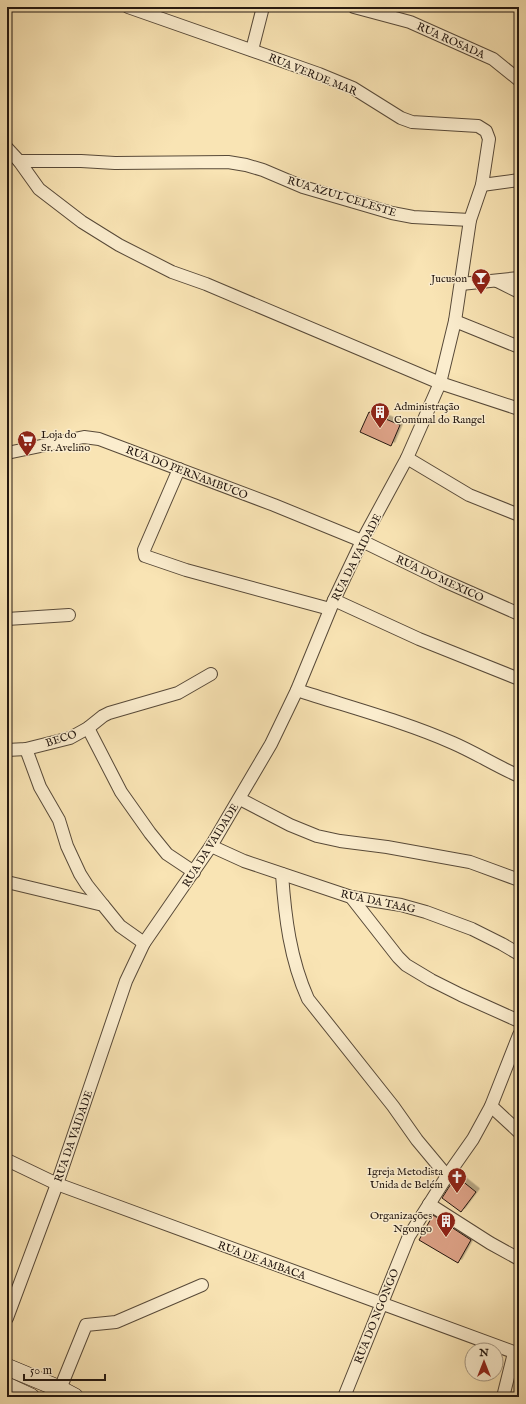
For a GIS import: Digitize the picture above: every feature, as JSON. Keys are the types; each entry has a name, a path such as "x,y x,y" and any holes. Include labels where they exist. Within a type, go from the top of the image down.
{"main road":[{"path":"7,1367 60,1389 75,1397"},
{"path":"7,1386 31,1397"}],"street":[{"name":"RUA VERDE MAR","path":"128,7 319,74 353,88 401,118 412,122 478,126 486,131"},
{"path":"252,50 263,7"},
{"name":"RUA ROSADA","path":"354,7 410,22 493,60 519,80"},
{"name":"RUA DA VAIDADE","path":"7,1318 57,1184 122,992 144,944 211,846 271,744 297,690 332,604 362,541 407,458 440,383 456,322 470,220 482,185 489,139 486,131"},
{"path":"7,148 19,161 39,189 82,222 119,245 172,272 214,287 440,383 519,408"},
{"name":"RUA AZUL CELESTE","path":"19,161 81,160 115,163 228,162 263,170 303,186 392,213 413,217 470,220"},
{"path":"482,185 519,180"},
{"path":"461,284 519,278"},
{"path":"497,281 519,292"},
{"path":"456,322 519,347"},
{"name":"RUA DO PERNAMBUCO","path":"7,453 84,437 92,437 274,505 362,541"},
{"path":"407,458 469,495 519,515"},
{"path":"179,469 144,550 145,556 186,570 332,604 519,679"},
{"name":"RUA DO MEXICO","path":"362,541 442,580 519,614"},
{"path":"7,619 69,615"},
{"path":"88,728 109,713 178,693 211,674"},
{"path":"297,690 425,732 453,743 519,776"},
{"name":"BECO","path":"7,750 26,749 70,738 88,728 120,792 150,834 167,854 194,872"},
{"path":"26,749 40,787 59,820 67,846 80,874 102,905 120,926 144,944"},
{"path":"240,798 290,825 317,836 470,862 519,880"},
{"name":"RUA DA TAAG","path":"211,846 244,861 351,897 401,905 426,912 472,929 519,954"},
{"path":"282,874 285,916 289,937 300,982 308,999 447,1176"},
{"path":"7,882 102,905"},
{"path":"351,897 398,958 406,965 461,995 519,1021"},
{"name":"RUA DO NGONGO","path":"344,1397 409,1236 447,1176 474,1139 491,1106 519,1035"},
{"path":"491,1106 519,1132"},
{"name":"RUA DE AMBACA","path":"7,1160 57,1184 517,1354"},
{"path":"429,1204 490,1243 519,1259"},
{"path":"60,1389 86,1325 90,1323 116,1322 202,1285"},
{"path":"503,1397 517,1354"}],"building":[{"name":"Administração Comunal do Rangel","path":"369,412 400,425 391,446 360,432"},
{"name":"Igreja Metodista Unida de Belém","path":"456,1176 476,1192 461,1212 442,1198"},
{"name":"Organizações Ngongo","path":"433,1215 471,1240 458,1263 419,1240"}],"place":[{"name":"Jucuson","path":"481,295"},
{"name":"Administração Comunal do Rangel","path":"380,429"},
{"name":"Loja do Sr. Avelino","path":"27,457"},
{"name":"Igreja Metodista Unida de Belém","path":"457,1194"},
{"name":"Organizações Ngongo","path":"446,1238"}]}
